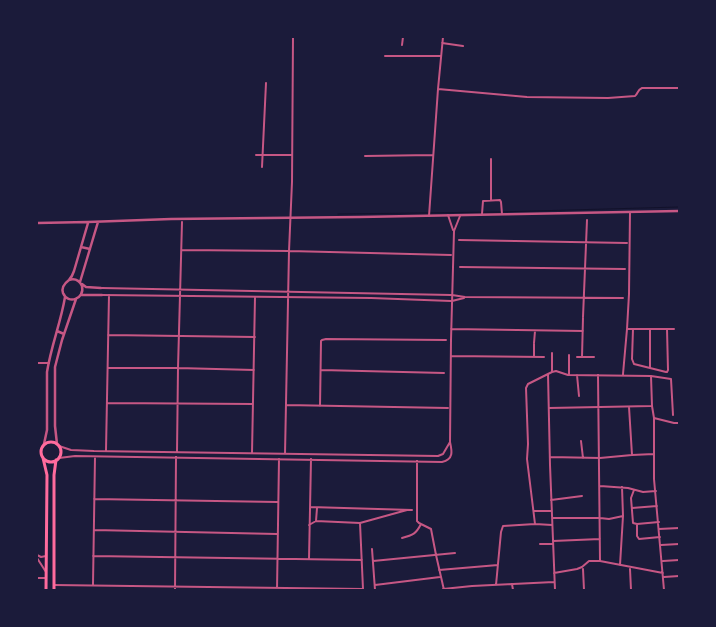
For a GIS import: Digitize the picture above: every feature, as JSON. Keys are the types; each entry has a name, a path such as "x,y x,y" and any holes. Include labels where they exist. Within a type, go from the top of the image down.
{"main road":[{"path":"38,446 50,442 58,445 61,452 54,474 54,590"},
{"path":"43,445 41,452 46,471 46,590"},
{"path":"37,456 48,462 58,459"},
{"path":"46,502 54,502"}],"street":[{"path":"286,454 293,37"},
{"path":"402,45 403,37"},
{"path":"429,214 443,37"},
{"path":"442,43 463,46"},
{"path":"385,56 441,56"},
{"path":"262,167 266,83"},
{"path":"438,88 527,97 608,98 634,96 638,90 642,88 679,88"},
{"path":"256,155 292,155"},
{"path":"365,156 433,155"},
{"path":"491,159 492,200"},
{"path":"482,213 483,201 492,200 501,201 502,212"},
{"path":"37,223 429,214 448,216 502,212 679,211"},
{"path":"623,375 629,294 630,212"},
{"path":"58,459 71,456 447,461 452,454 450,442 450,356 454,231 460,215"},
{"path":"448,216 454,231"},
{"path":"582,357 587,220"},
{"path":"43,445 47,430 48,363 62,314 65,296 62,288 74,272 88,222"},
{"path":"82,295 83,290 80,283 98,222"},
{"path":"177,452 182,222"},
{"path":"459,240 627,243"},
{"path":"82,247 90,249"},
{"path":"182,250 451,255"},
{"path":"460,267 625,269"},
{"path":"69,280 74,279 86,287 102,288 451,295 465,298 623,298"},
{"path":"371,293 371,298"},
{"path":"65,296 69,299 76,299 82,295 108,295 371,298 451,301 465,298"},
{"path":"106,450 108,295"},
{"path":"252,453 255,297"},
{"path":"76,299 64,334 55,370 55,432 58,445 71,450 422,456 441,455 444,453 450,442"},
{"path":"451,329 583,331"},
{"path":"627,329 674,329"},
{"path":"633,330 633,363 666,372 666,329"},
{"path":"650,330 650,368"},
{"path":"57,331 64,334"},
{"path":"534,357 535,331"},
{"path":"108,335 254,337"},
{"path":"320,406 321,342 324,339 446,340"},
{"path":"552,353 552,372"},
{"path":"569,355 570,375"},
{"path":"450,356 544,357"},
{"path":"577,357 594,357"},
{"path":"37,363 48,363"},
{"path":"108,368 254,370"},
{"path":"321,370 444,373"},
{"path":"536,524 527,459 528,444 526,388 529,383 552,372 558,371 566,375 651,376 671,379 673,415"},
{"path":"548,374 555,590"},
{"path":"577,375 579,396"},
{"path":"598,375 600,560"},
{"path":"651,376 654,418 654,479 660,530 664,590"},
{"path":"107,403 253,404"},
{"path":"286,405 448,408"},
{"path":"549,408 652,406"},
{"path":"629,407 632,455"},
{"path":"654,418 679,423"},
{"path":"581,441 583,458"},
{"path":"234,453 234,458"},
{"path":"550,457 600,458 654,454"},
{"path":"337,455 337,460"},
{"path":"422,456 422,461"},
{"path":"93,585 94,457"},
{"path":"175,590 176,457"},
{"path":"277,589 278,459"},
{"path":"309,559 311,459"},
{"path":"417,461 417,521 418,523 431,529 443,589 554,582"},
{"path":"600,486 622,487 643,492 656,491"},
{"path":"620,565 623,516 622,487"},
{"path":"634,490 631,498 632,522 636,524 637,536 639,539 660,537"},
{"path":"551,500 582,496"},
{"path":"94,499 277,502"},
{"path":"632,508 657,506"},
{"path":"310,507 412,510"},
{"path":"316,521 317,508"},
{"path":"310,525 316,521 360,523 407,510"},
{"path":"534,512 552,511"},
{"path":"552,518 609,519 623,516"},
{"path":"636,524 659,522"},
{"path":"54,585 363,589 360,523"},
{"path":"402,538 414,534 418,531 421,524"},
{"path":"496,585 501,532 503,526 536,524 552,525"},
{"path":"660,530 679,528"},
{"path":"94,530 277,534"},
{"path":"540,544 600,539"},
{"path":"661,545 679,544"},
{"path":"372,549 375,590"},
{"path":"373,561 455,554"},
{"path":"37,555 41,557 46,556"},
{"path":"94,556 362,560"},
{"path":"37,558 46,573"},
{"path":"554,573 577,569 589,561 600,560 663,573"},
{"path":"662,562 679,560"},
{"path":"439,570 498,566"},
{"path":"583,568 584,590"},
{"path":"630,569 631,590"},
{"path":"664,577 679,576"},
{"path":"375,585 440,577"},
{"path":"37,578 46,578"},
{"path":"512,584 512,590"},
{"path":"493,585 493,590"},
{"path":"109,590 110,586"}],"waterway":[{"path":"338,214 497,212 679,207"}]}
